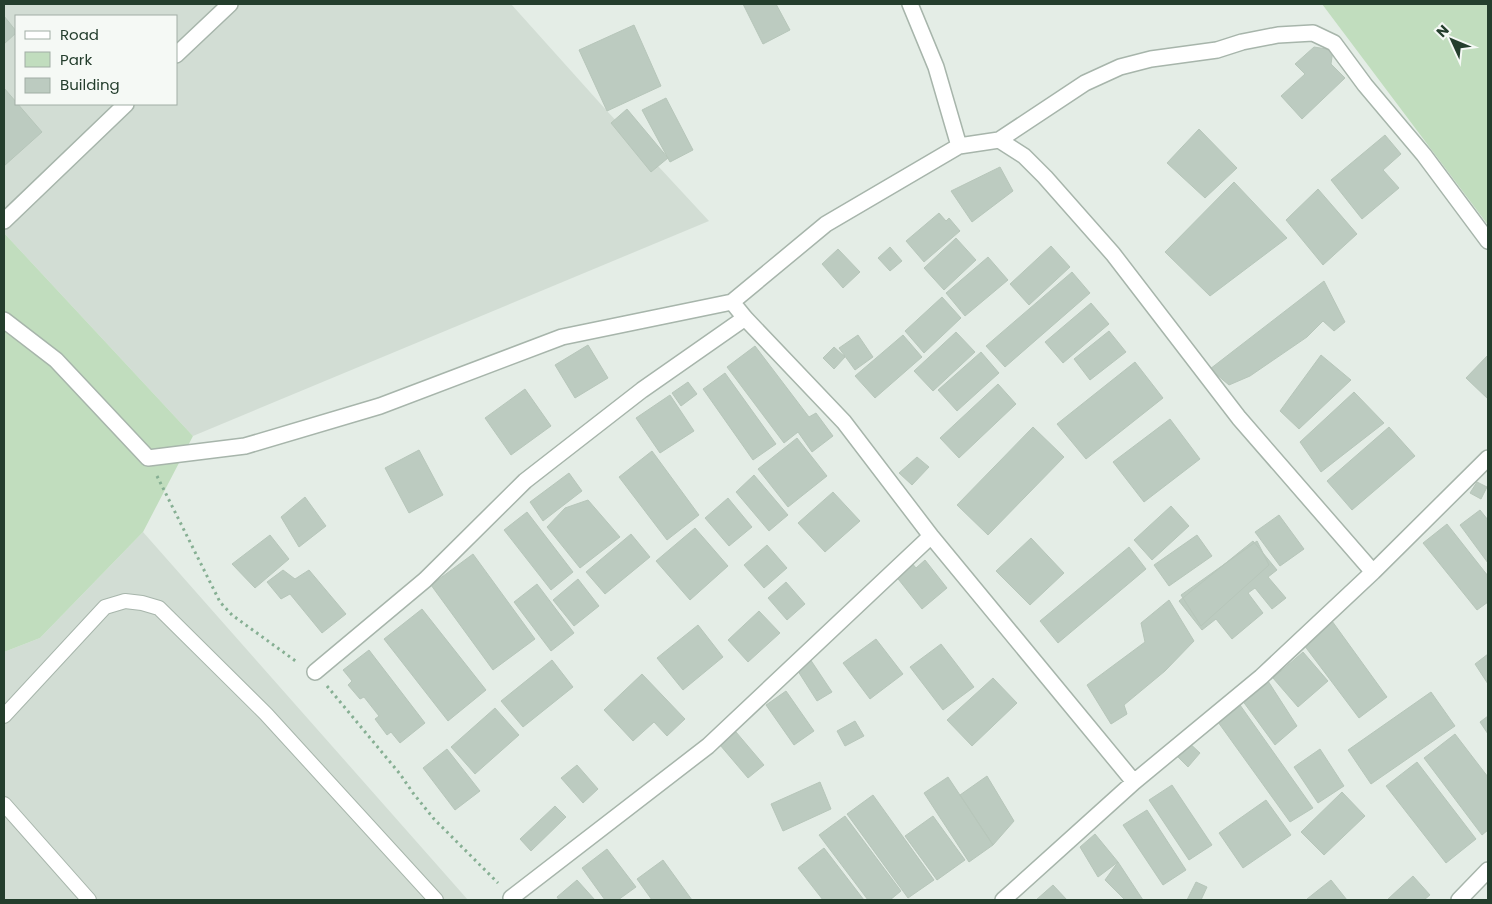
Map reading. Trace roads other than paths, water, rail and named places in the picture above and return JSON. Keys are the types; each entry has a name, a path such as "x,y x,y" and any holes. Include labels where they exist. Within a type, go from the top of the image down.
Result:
{"street":[{"path":"178,53 229,4"},
{"path":"910,4 936,67 959,146"},
{"path":"4,320 56,360 148,458 244,446 380,406 562,337 732,302 826,224 959,146 1000,140 1085,83 1120,67 1152,59 1217,50 1242,42 1278,35 1313,33 1334,43 1424,155 1488,241"},
{"path":"4,221 125,105"},
{"path":"1000,140 1024,156 1045,177 1113,254 1239,418 1372,572"},
{"path":"732,302 844,422 931,536 1134,782"},
{"path":"315,672 430,575 525,481 642,390 745,318"},
{"path":"1002,900 1134,782 1261,677 1372,572 1488,458"},
{"path":"511,898 708,746 931,536"},
{"path":"1459,900 1488,870"}],"lane":[{"path":"4,716 106,607 125,601 142,602 159,608 266,714 436,900"},
{"path":"4,804 89,900"}]}
